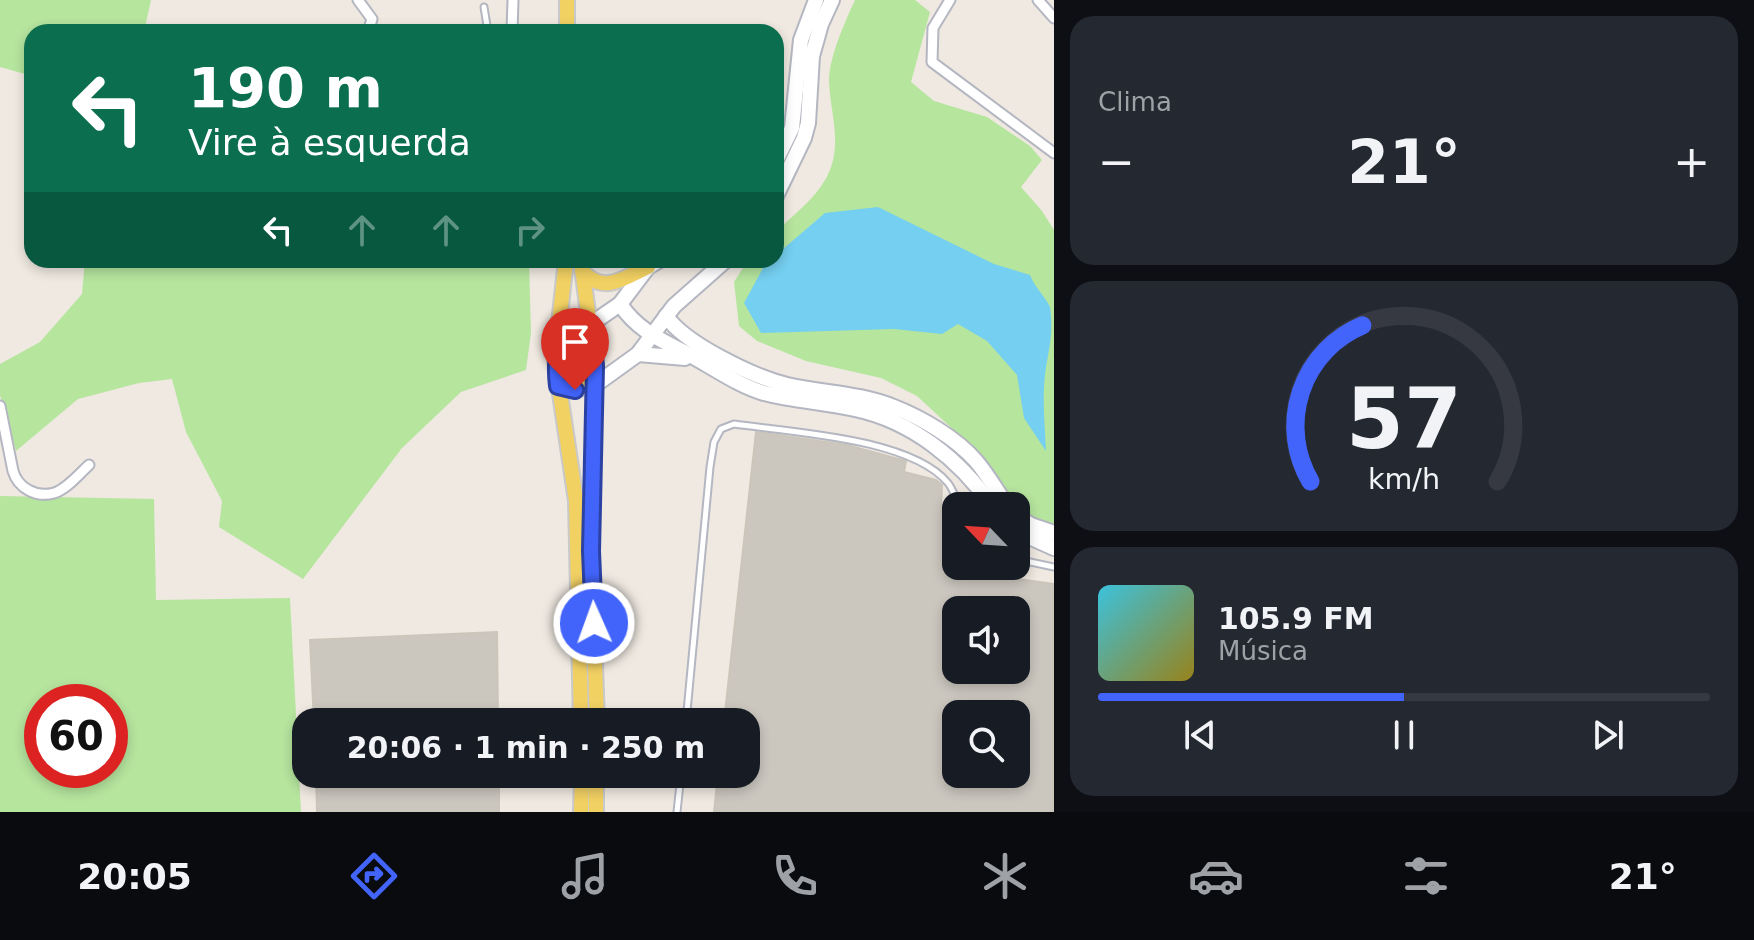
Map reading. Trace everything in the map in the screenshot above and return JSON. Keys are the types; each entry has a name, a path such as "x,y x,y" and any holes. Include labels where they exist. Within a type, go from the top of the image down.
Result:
{"main road":[{"path":"567,0 567,24"},
{"path":"565,268 555,360 576,501 581,708"},
{"path":"581,268 591,324 595,385 591,551 597,708"},
{"path":"582,268 591,280 603,284 644,268"},
{"path":"555,360 568,341 591,324"},
{"path":"558,386 575,390 595,385"},
{"path":"581,812 582,788"},
{"path":"596,788 596,812"}],"street":[{"path":"358,0 372,19 370,24"},
{"path":"512,24 513,0"},
{"path":"784,144 792,128 801,40 816,0"},
{"path":"784,179 804,138 808,123 812,56 832,0"},
{"path":"950,0 933,28 932,62 1054,153"},
{"path":"1038,0 1054,18"},
{"path":"591,324 620,304 651,268"},
{"path":"595,385 638,354 666,316 709,268"},
{"path":"620,304 633,322 652,337 761,392 857,409 898,424 944,452 981,492"},
{"path":"666,316 680,334 717,356 787,385 858,395 898,408 968,453 997,492"},
{"path":"638,354 700,361"},
{"path":"0,406 16,481 27,490 53,493 64,488 89,465"},
{"path":"1030,524 1054,533"},
{"path":"1030,537 1054,548"}],"lane":[{"path":"484,7 487,24"},
{"path":"687,708 710,467 714,442 721,429 734,424 877,445 926,466 948,484 952,492"},
{"path":"1030,562 1054,567"},
{"path":"677,812 680,788"}],"green space":[{"path":"0,0 151,0 146,24 24,24 24,74 0,67"},
{"path":"855,0 915,0 930,12 911,82 934,101 987,117 1030,146 1042,160 1021,187 1054,230 1054,527 1030,518 1030,492 1005,492 987,461 917,396 881,378 806,361 757,341 739,326 734,282 743,268 784,268 784,225 815,194 831,167 835,146 829,81 832,61"},
{"path":"84,268 529,268 531,333 526,370 461,392 402,448 303,579 219,527 222,501 186,432 172,379 139,383 78,399 16,451 0,395 0,364 40,342 82,294"},
{"path":"0,496 154,499 156,600 290,598 296,708 292,708 292,788 300,788 301,812 0,812"}],"water":[{"path":"878,207 994,264 1030,275 1050,307 1051,317 1044,394 1046,451 1024,418 1017,375 987,341 958,324 942,334 894,329 761,333 744,303 763,268 784,268 784,248 825,213"}],"building":[{"path":"756,432 847,445 906,461 904,472 936,480 942,485 942,580 1026,580 1054,584 1054,812 714,812 717,788 760,788 760,708 726,708"},
{"path":"497,632 498,708 313,708 310,640"},
{"path":"316,788 499,788 499,812 317,812"}],"route":[{"path":"575,390 558,386 555,360 575,334 591,324 595,366 591,551 594,623"}]}
